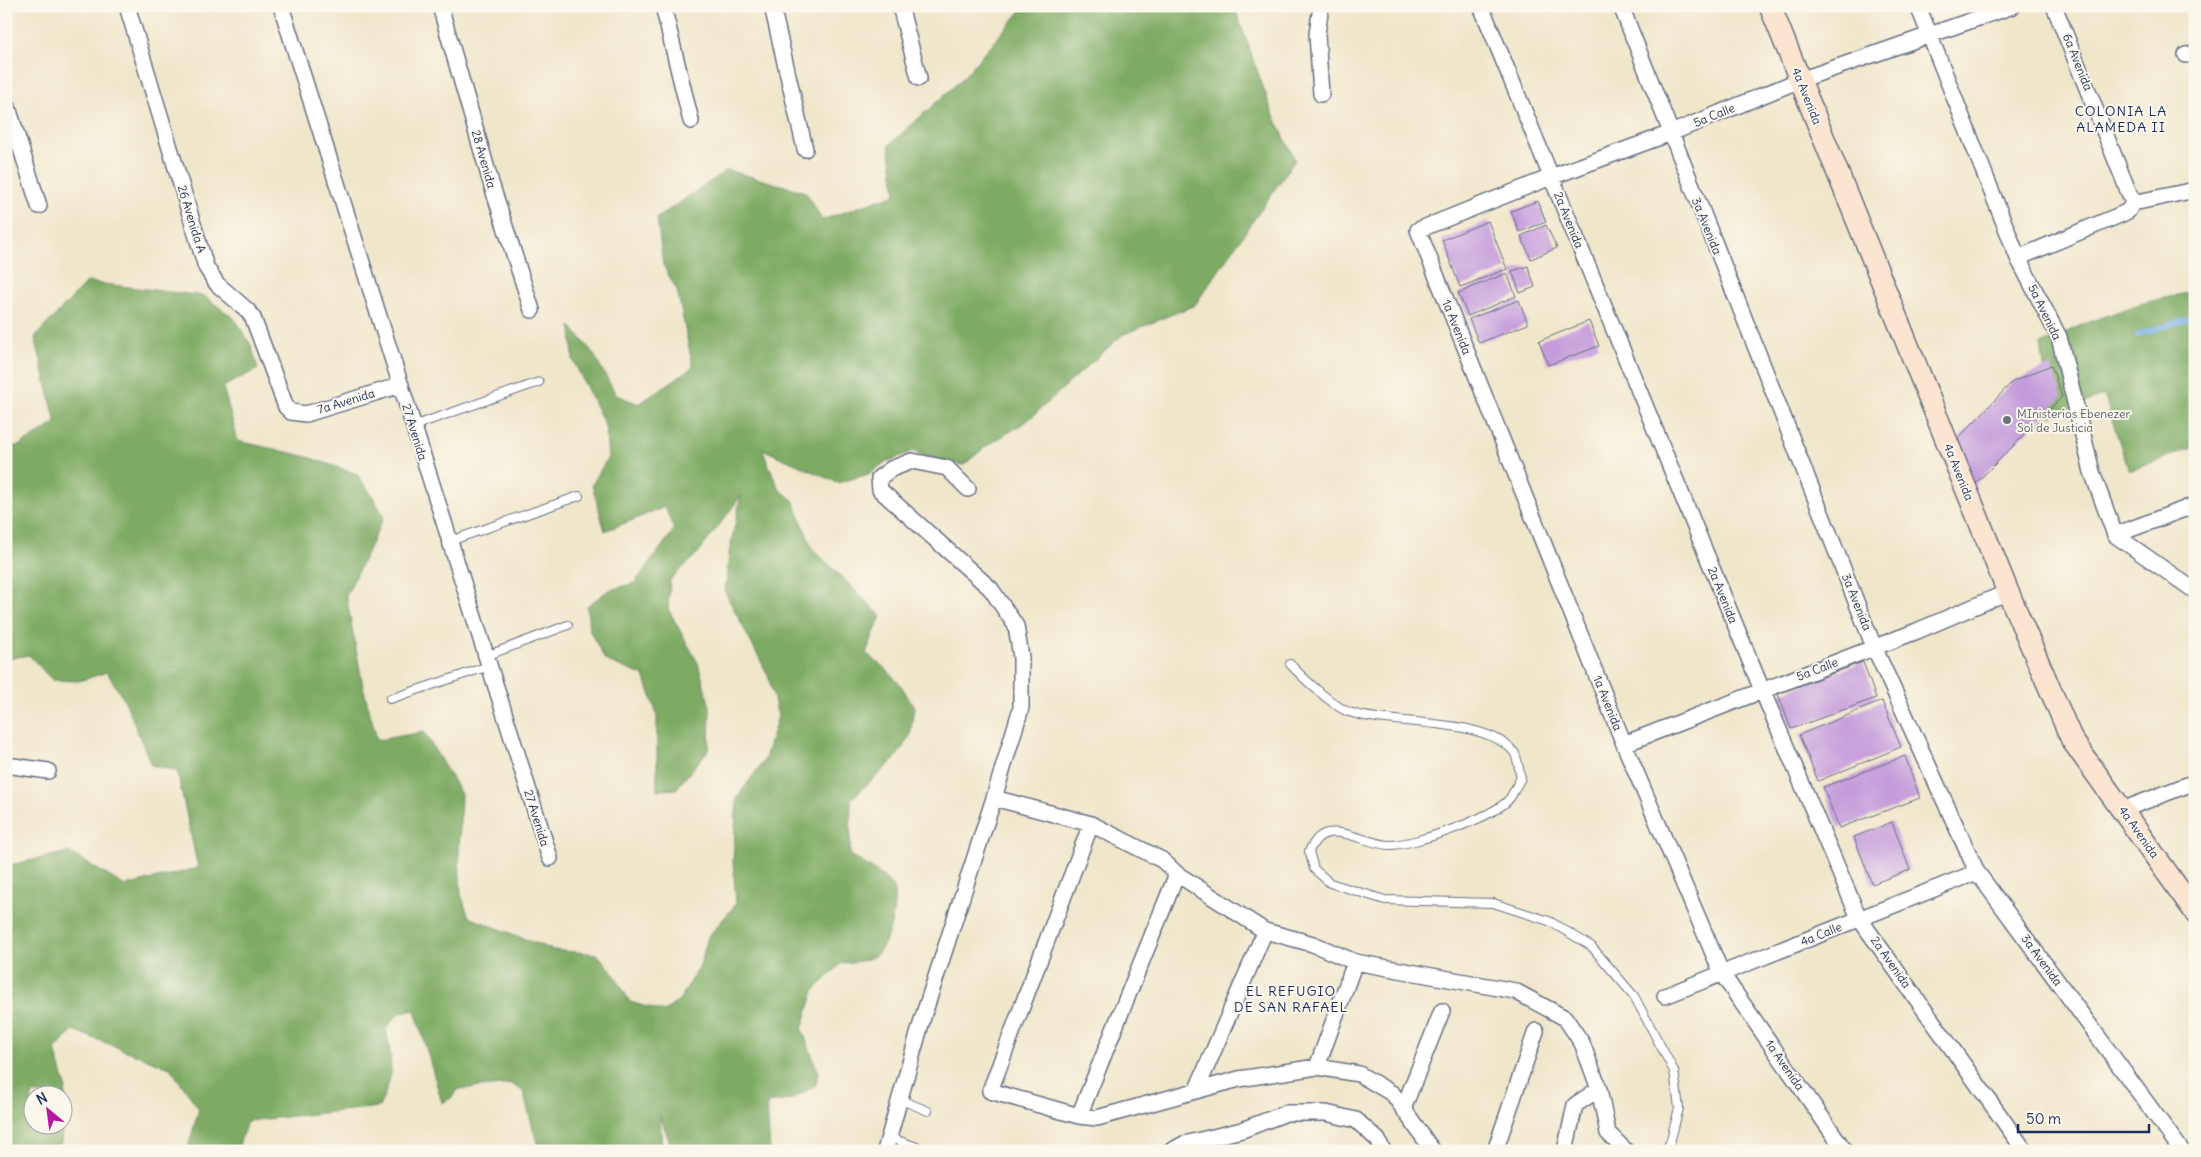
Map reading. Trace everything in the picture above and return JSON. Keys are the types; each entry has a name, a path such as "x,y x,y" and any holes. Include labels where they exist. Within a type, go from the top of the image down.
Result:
{"street":[{"name":"26 Avenida A","path":"127,6 206,267 217,284 254,318 286,407 291,412"},
{"name":"27 Avenida","path":"281,6 550,858"},
{"name":"28 Avenida","path":"440,6 491,183 532,310"},
{"path":"663,6 691,121"},
{"path":"772,6 805,149"},
{"path":"900,6 919,78"},
{"path":"1321,6 1317,34 1321,94"},
{"name":"2a Avenida","path":"1481,6 1762,690 1860,918 2024,1151"},
{"name":"3a Avenida","path":"1621,6 1874,647 1977,872 2182,1151"},
{"name":"4a Avenida","path":"1770,6 2008,592 2072,740 2195,912"},
{"name":"5a Avenida","path":"1918,6 2018,258 2059,337 2092,472 2115,535"},
{"name":"5a Calle","path":"1418,230 1551,177 1671,133 1800,80 2013,6"},
{"name":"6a Avenida","path":"2054,6 2132,203"},
{"path":"6,101 40,206"},
{"path":"2018,258 2122,214 2128,211 2132,203 2195,190"},
{"name":"1a Avenida","path":"1418,230 1624,744 1722,974 1845,1151"},
{"name":"7a Avenida","path":"291,412 306,414 400,385"},
{"path":"886,1144 1021,708 1021,657 1016,626 991,589 880,490 879,478 891,469 912,461 947,468 968,489"},
{"path":"2115,535 2195,505"},
{"path":"2115,535 2195,591"},
{"name":"5a Calle","path":"1624,744 1874,647 2008,592"},
{"path":"6,765 48,771"},
{"path":"2122,810 2195,782"},
{"path":"994,798 1091,824 1162,860 1177,874 1265,931 1313,944 1355,962 1515,991 1565,1018 1582,1043 1599,1089 1608,1133 1626,1151"},
{"path":"1091,824 990,1091 1080,1116 1097,1118 1239,1079 1317,1067 1359,1074 1393,1094 1432,1151"},
{"name":"4a Calle","path":"1665,996 1977,872"},
{"path":"1080,1116 1177,874"},
{"path":"1198,1089 1265,931"},
{"path":"1317,1067 1355,962"},
{"path":"1403,1108 1442,1011"},
{"path":"1495,1151 1536,1031"},
{"path":"1565,1151 1575,1105 1599,1089"},
{"path":"1171,1151 1184,1144 1242,1130 1286,1113 1326,1113 1356,1120 1378,1140 1383,1151"},
{"path":"1635,1151 1641,1151"}],"lane":[{"path":"413,426 539,382"},
{"path":"450,541 579,496"},
{"path":"390,699 488,661 568,625"},
{"path":"1290,664 1300,675 1348,712 1456,727 1492,736 1515,753 1521,778 1509,800 1484,816 1420,839 1390,845 1339,833 1327,833 1315,839 1310,851 1314,869 1330,883 1385,900 1493,903 1549,921 1591,946 1634,996 1674,1071 1679,1108 1666,1151"},
{"path":"899,1099 928,1111"},
{"path":"886,1144 917,1147"}],"green space":[{"path":"1025,6 1234,6 1271,109 1295,160 1195,305 1122,335 1027,421 985,447 964,465 934,460 913,451 884,463 869,474 838,483 762,449 779,489 793,500 812,548 881,616 866,653 887,670 902,687 914,707 910,736 895,759 851,799 850,855 888,880 893,891 894,909 886,940 874,956 866,960 842,963 814,991 802,1029 818,1072 816,1085 790,1100 767,1103 770,1151 673,1151 660,1116 662,1151 539,1151 523,1091 511,1084 459,1089 451,1098 442,1103 415,1010 399,1013 386,1028 391,1069 388,1086 379,1107 247,1121 237,1151 187,1151 199,1109 170,1068 73,1030 55,1050 65,1084 22,1084 22,1134 62,1134 61,1143 40,1151 6,1151 6,866 69,852 125,886 198,868 177,771 151,765 126,703 107,672 79,681 52,680 29,655 6,659 6,446 18,446 56,423 35,337 87,282 204,296 234,318 251,345 258,369 223,387 238,441 308,457 357,474 384,517 346,596 363,686 377,740 424,732 461,794 459,855 461,895 469,917 553,950 597,954 612,971 630,1002 664,1012 680,999 700,966 708,937 736,904 733,861 737,798 765,759 778,716 768,675 725,592 729,553 741,496 699,552 670,580 668,609 698,663 710,707 709,749 676,789 657,790 657,714 644,676 605,660 589,629 587,606 609,590 635,583 674,530 665,507 605,531 592,485 608,457 605,425 573,360 571,326 593,353 616,395 639,404 693,367 677,290 663,265 657,218 727,170 806,192 822,220 896,194 889,145 959,82"},
{"path":"2195,291 2195,447 2129,471 2104,395 2051,416 2041,344 2084,324 2139,304"}],"building":[{"path":"1538,201 1546,222 1519,232 1511,211"},
{"path":"1488,221 1507,269 1460,287 1442,240"},
{"path":"1546,225 1557,248 1531,259 1521,236"},
{"path":"1528,266 1535,287 1520,293 1512,271"},
{"path":"1507,273 1516,296 1468,316 1458,293"},
{"path":"1519,300 1528,324 1479,343 1469,319"},
{"path":"1589,321 1599,346 1548,365 1539,341"},
{"name":"MInisterios Ebenezer Sol de Justicia","path":"2051,365 2062,397 1974,485 1953,444 2012,382"},
{"path":"1863,662 1876,698 1791,729 1778,694"},
{"path":"1882,701 1901,747 1818,781 1799,735"},
{"path":"1905,756 1920,798 1839,828 1823,787"},
{"path":"1892,822 1910,870 1872,884 1854,837"}],"waterway":[{"path":"2136,335 2195,317"}],"place":[{"name":"MInisterios Ebenezer Sol de Justicia","path":"2007,420"}],"district":[{"name":"COLONIA LA ALAMEDA II","path":"2121,120"},
{"name":"EL REFUGIO DE SAN RAFAEL","path":"1291,1000"}]}
